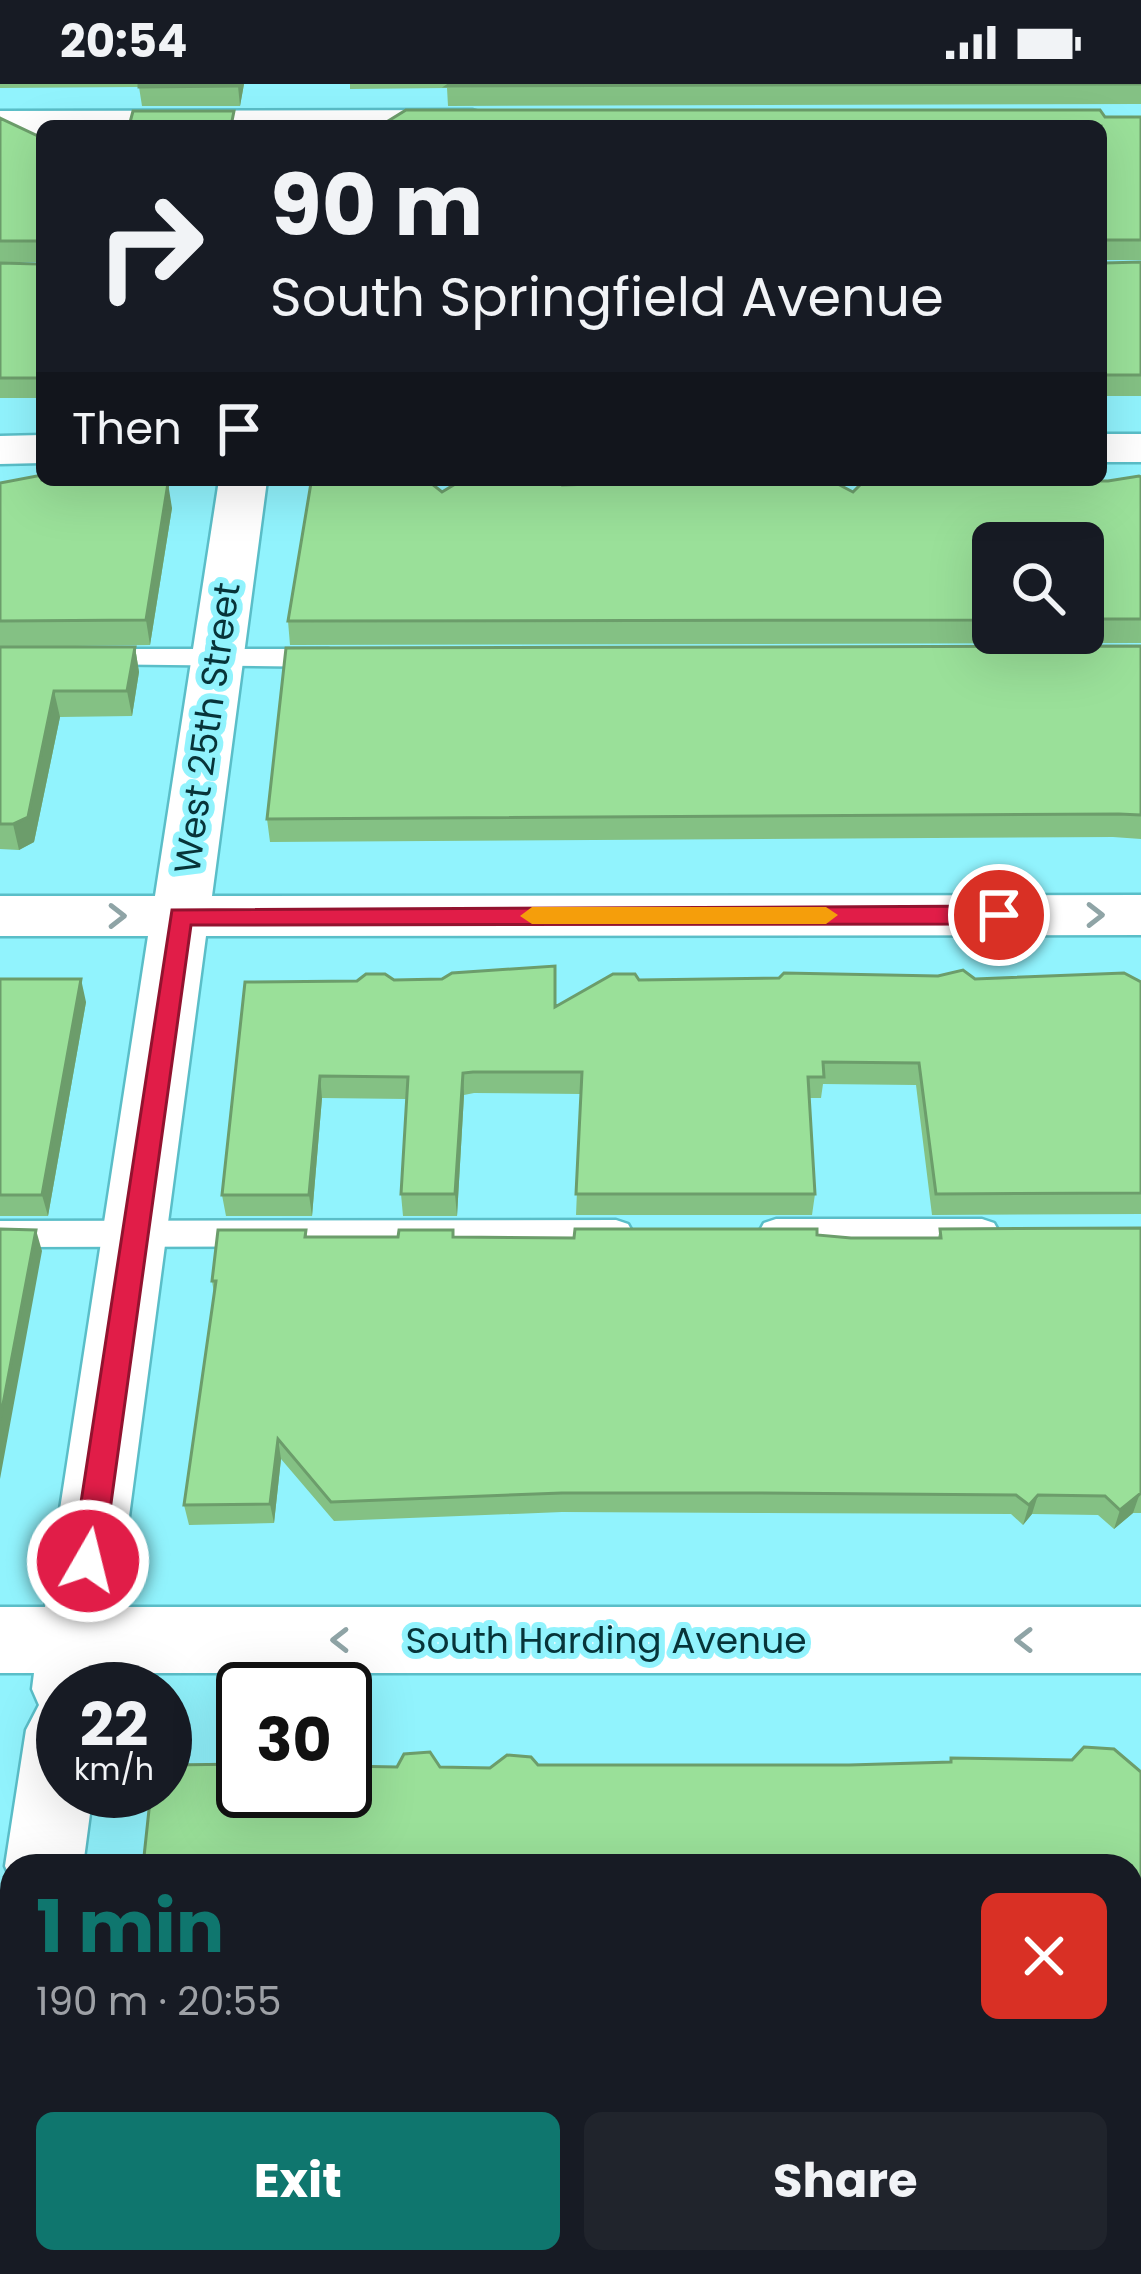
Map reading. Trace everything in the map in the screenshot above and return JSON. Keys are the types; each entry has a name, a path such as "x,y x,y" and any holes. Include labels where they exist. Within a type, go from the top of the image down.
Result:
{"street":[{"path":"74,120 296,111 469,120"},
{"path":"0,123 36,122"},
{"path":"1107,448 1141,448"},
{"path":"0,450 36,449"},
{"name":"West 25th Street","path":"73,1662 242,486"},
{"path":"0,916 1141,915"},
{"name":"South Harding Avenue","path":"0,1640 64,1662"},
{"name":"South Harding Avenue","path":"192,1662 1141,1640"},
{"path":"46,1854 51,1818"}],"lane":[{"path":"63,658 346,658"},
{"path":"734,1232 1021,1232"},
{"path":"0,1234 638,1233"}],"building":[{"path":"238,84 238,86 139,87"},
{"path":"450,84 1141,84 447,86"},
{"path":"406,110 1100,110 1105,117 1141,117 1141,240 1107,240 1107,120 390,120"},
{"path":"133,111 234,111 232,120 131,120"},
{"path":"0,118 36,135 36,241 0,241"},
{"path":"1141,262 1141,375 1107,375 1107,263"},
{"path":"0,263 36,264 36,378 0,378"},
{"path":"36,476 36,486 168,486 146,620 0,621 0,483"},
{"path":"1141,477 1141,619 1104,619 1104,522 972,522 972,620 288,621 310,486 434,486 442,492 452,486 842,486 853,492 859,486 1107,486 1107,481"},
{"path":"972,646 972,654 1104,654 1104,646 1141,646 1141,815 267,819 286,648"},
{"path":"0,647 135,647 127,691 54,691 28,817 13,824 0,824"},
{"path":"555,966 555,1007 613,974 635,974 639,980 779,978 784,973 938,976 963,970 975,979 1124,973 1141,982 1141,1193 936,1194 919,1063 823,1062 824,1077 808,1077 815,1194 576,1194 582,1072 473,1072 463,1073 455,1194 401,1194 408,1077 320,1076 309,1195 222,1195 245,982 357,981 366,974 385,974 394,980 442,979 452,973"},
{"path":"0,979 81,979 42,1195 0,1195"},
{"path":"1141,1228 1141,1493 1120,1510 1105,1496 1038,1495 1029,1505 1016,1495 759,1493 562,1493 331,1502 278,1439 270,1504 184,1505 216,1281 212,1281 218,1230 306,1230 305,1237 398,1237 399,1230 453,1230 453,1237 574,1238 575,1229 817,1229 817,1235 851,1238 941,1238 940,1229"},
{"path":"0,1229 36,1230 0,1420"},
{"path":"1084,1747 1114,1749 1141,1772 1141,1854 144,1854 148,1818 192,1818 192,1765 216,1764 216,1818 372,1818 372,1767 397,1767 404,1754 430,1752 440,1767 490,1768 507,1755 531,1757 538,1765 849,1765 951,1762 951,1758 1072,1760"}],"slow traffic":[{"path":"532,916 826,915"}],"route":[{"path":"88,1561 180,916 999,915"}]}
